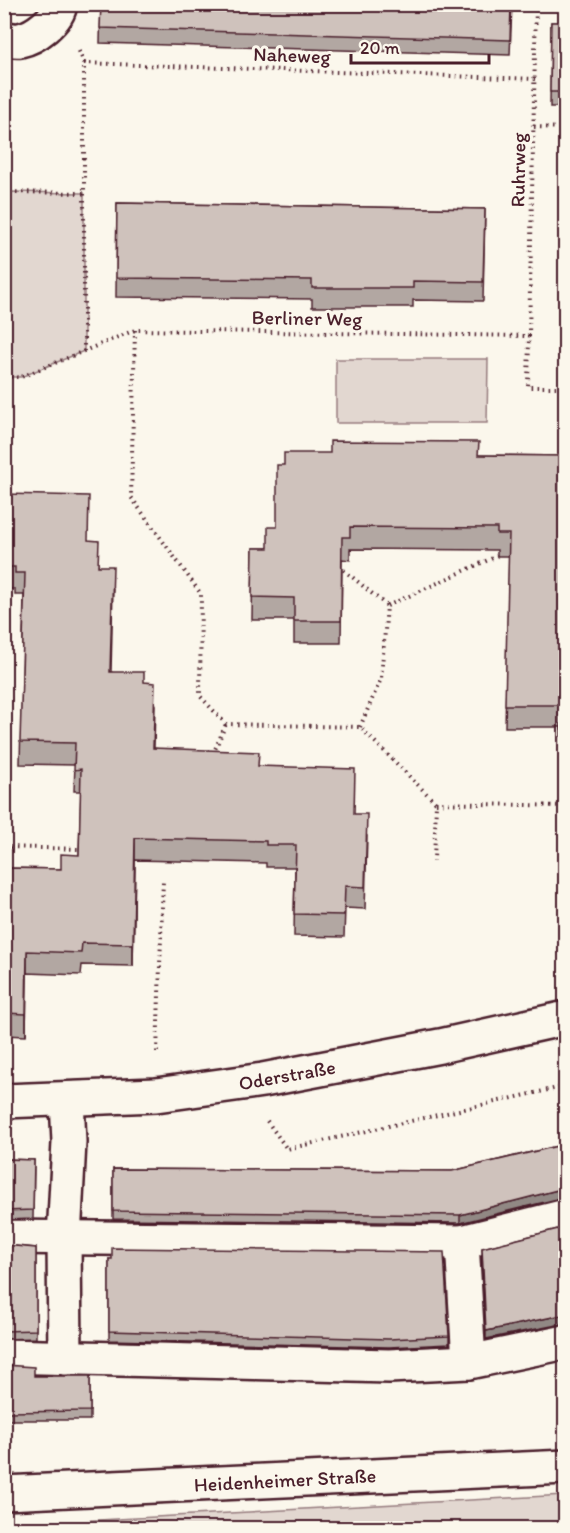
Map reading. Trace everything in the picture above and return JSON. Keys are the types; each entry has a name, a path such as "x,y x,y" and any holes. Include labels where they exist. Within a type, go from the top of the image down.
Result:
{"street":[{"path":"4,39 20,40 44,28 60,9 60,4"},
{"name":"Oderstraße","path":"4,1101 156,1095 263,1080 440,1046 566,1018"},
{"path":"65,1358 64,1238 69,1142 67,1100"},
{"path":"4,1237 462,1242 566,1216"},
{"path":"462,1242 469,1362"},
{"path":"4,1356 389,1366 469,1362 566,1342"},
{"name":"Heidenheimer Straße","path":"4,1493 566,1467"}],"path":[{"name":"Ruhrweg","path":"529,336 536,4"},
{"name":"Naheweg","path":"84,193 84,63 535,79"},
{"path":"534,127 566,128"},
{"path":"4,192 84,193 84,351"},
{"path":"135,330 131,496 201,594 200,696 226,724 360,727 436,802 566,806"},
{"name":"Berliner Weg","path":"4,377 21,377 135,330 529,336"},
{"path":"529,336 528,387 566,387"},
{"path":"387,606 497,556"},
{"path":"330,559 387,606"},
{"path":"4,600 15,595"},
{"path":"360,727 381,679 387,606"},
{"path":"211,756 226,724"},
{"path":"434,861 436,802"},
{"path":"4,847 80,849"},
{"path":"156,1095 163,880"},
{"path":"261,1114 287,1149 566,1086"}],"shaded area":[{"path":"5,192 84,193 84,351 21,377 5,377"},
{"path":"336,359 488,359 487,423 336,423"},
{"path":"565,1495 565,1528 5,1528 5,1525"}],"building":[{"path":"101,4 511,4 510,40 100,28"},
{"path":"551,22 566,22 566,92 550,92"},
{"path":"117,203 485,209 483,282 413,281 413,288 312,288 312,280 116,278"},
{"path":"565,246 566,329 564,329"},
{"path":"330,441 479,442 478,455 566,456 566,729 561,729 561,705 505,705 509,534 497,534 497,528 350,527 350,537 342,537 341,621 294,621 294,598 252,597 253,548 268,548 268,527 277,527 277,465 284,465 284,453 330,453"},
{"path":"4,494 89,496 88,540 99,541 98,566 113,566 110,672 144,672 144,682 155,683 153,748 259,752 258,766 355,769 354,814 367,814 365,887 345,886 344,915 294,914 296,845 266,845 266,841 135,838 133,944 82,943 81,953 27,951 26,1014 4,1013 4,868 61,869 61,854 79,855 81,769 74,770 75,743 20,742 25,573 15,573 15,567 4,567"},
{"path":"566,1144 566,1189 460,1215 113,1211 113,1169 452,1171"},
{"path":"4,1159 34,1160 33,1210 4,1211"},
{"path":"566,1227 566,1316 486,1331 482,1248"},
{"path":"4,1245 36,1248 36,1330 4,1331"},
{"path":"112,1248 444,1252 449,1336 389,1339 109,1331 109,1259 112,1259"},
{"path":"4,1365 34,1367 34,1376 90,1376 90,1411 4,1412"}]}
